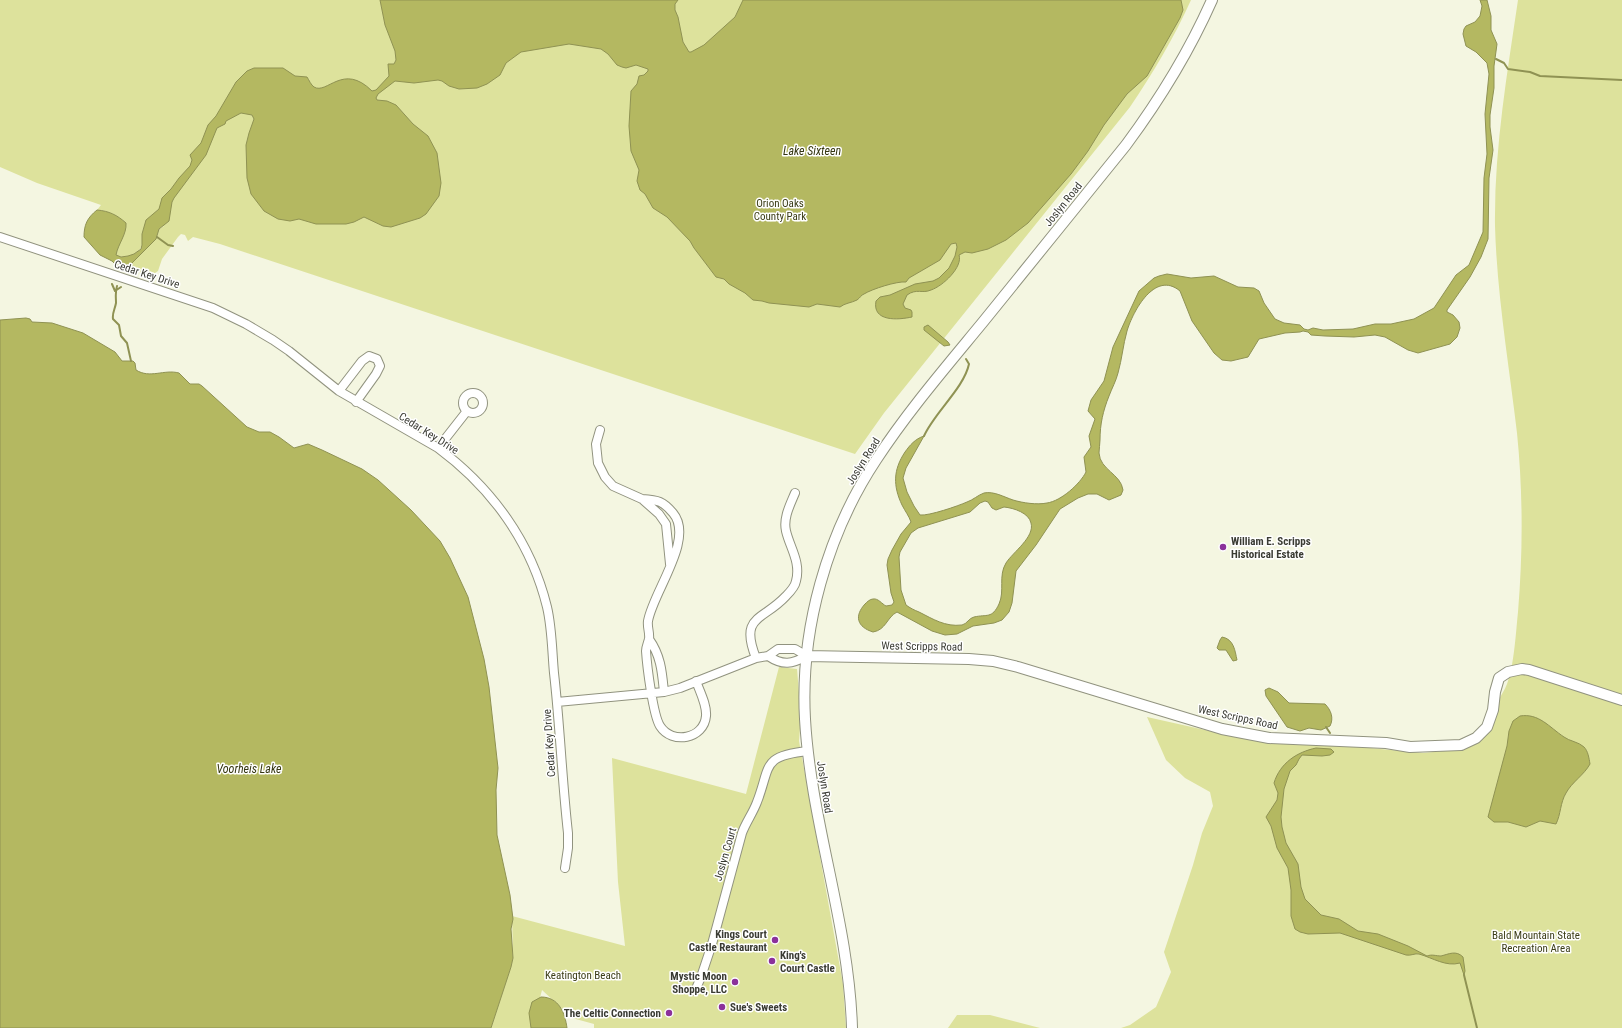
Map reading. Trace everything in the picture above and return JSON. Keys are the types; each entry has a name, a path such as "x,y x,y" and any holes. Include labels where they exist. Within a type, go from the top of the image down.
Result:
{"street":[{"name":"Joslyn Road","path":"852,1028 851,1001 841,929 813,795 804,706 807,656 813,615 828,561 850,506 876,459 917,405 1126,145 1151,111 1189,50 1212,0"},
{"name":"Cedar Key Drive","path":"0,237 214,308 246,324 289,351 339,391 356,402 438,448 474,478 494,500 510,521 522,542 535,572 547,608 557,702 568,833 568,848 565,868"},
{"path":"339,391 362,361 369,356 376,359 380,366 356,402"},
{"path":"438,448 467,411"},
{"path":"600,430 596,444 598,462 605,477 614,486 642,499 659,514 666,524 670,566"},
{"path":"756,658 751,644 750,631 754,621 782,600 792,590 796,581 796,556 786,530 786,522 790,505 795,493"},
{"path":"642,499 655,500 666,504 679,520 681,531 679,542 648,622 649,639 646,649 652,695 660,726 667,733 686,738 696,734 701,729 706,716 705,707 696,681"},
{"path":"649,639 656,649 662,670 664,692"},
{"name":"West Scripps Road","path":"557,702 652,695 696,681 756,658 768,656 778,649 795,649 807,656"},
{"name":"West Scripps Road","path":"768,656 778,662 794,663 807,656 961,658 993,661 1018,667 1222,729 1269,738 1386,743 1410,747 1461,745 1476,738 1487,727 1499,678 1508,672 1529,670 1622,700"},
{"name":"Joslyn Court","path":"695,991 712,944 742,833 746,822 757,803 766,772 769,766 777,758 794,753 808,752"}],"green space":[{"name":"Orion Oaks County Park","path":"0,0 1191,0 1163,55 1130,107 884,413 855,454 220,244 193,237 188,241 185,235 181,234 162,259 158,271 155,273 145,275 137,270 129,269 136,257 155,239 159,229 164,226 144,228 142,245 133,255 122,257 115,255 117,246 125,232 105,211 97,210 101,205 37,183 0,167"},
{"name":"Bald Mountain State Recreation Area","path":"1518,0 1622,0 1622,1028 1121,1028 1130,1025 1156,1007 1171,972 1164,952 1202,833 1213,806 1210,792 1185,778 1166,760 1147,717 1223,734 1423,753 1462,748 1476,743 1489,732 1495,717 1498,702 1506,686 1511,668 1518,612 1521,567 1522,522 1519,455 1498,278 1495,226 1495,198 1499,141"},
{"name":"Keatington Beach","path":"779,667 797,669 801,716 799,741 843,984 846,1028 594,1028 594,1024 572,1018 542,990 532,1028 491,1028 513,958 512,916 625,946 618,882 612,758 746,794"},
{"path":"957,1015 990,1015 1040,1028 948,1028"}],"water":[{"name":"Lake Sixteen","path":"380,0 678,0 675,4 675,10 678,17 683,42 689,52 704,45 735,17 743,0 1181,0 1183,10 1147,76 1127,94 1071,174 1028,223 1006,240 988,249 972,253 965,252 959,255 958,265 951,276 936,288 928,291 914,292 907,295 903,304 905,308 911,310 912,317 893,319 882,316 878,313 876,308 876,301 880,297 890,295 915,284 933,281 939,278 949,268 955,256 957,247 956,243 951,244 940,260 909,278 906,282 891,284 873,290 863,294 857,300 840,307 817,304 809,307 753,300 724,279 716,277 690,241 667,217 653,208 645,194 640,190 637,181 639,170 631,151 629,126 631,91 637,84 639,76 644,75 648,69 636,65 626,68 622,67 617,65 608,54 601,49 569,44 521,52 506,63 500,75 487,84 477,88 459,89 438,80 414,83 395,81 378,94 376,98 377,100 387,101 396,105 413,124 428,136 437,153 441,183 439,196 426,214 420,218 391,227 383,226 364,217 346,224 316,224 299,219 290,221 278,219 264,211 251,194 247,178 246,145 254,119 252,115 241,113 217,128 206,155 174,198 169,221 159,229 156,239 132,263 129,269 116,265 112,261 100,255 84,237 85,225 88,219 97,210 105,211 126,223 125,231 116,255 121,257 128,256 141,249 142,234 146,220 159,209 162,198 190,166 192,160 190,155 201,143 208,125 216,116 236,82 247,71 254,68 283,68 295,76 307,77 314,87 324,87 344,79 353,79 362,83 372,91 376,90 389,76 388,64 394,64 396,60 395,51 385,25"},
{"path":"1480,0 1487,0 1491,16 1491,30 1497,44 1494,66 1494,88 1490,115 1493,150 1489,178 1488,239 1481,257 1470,277 1447,310 1447,312 1453,315 1459,322 1460,328 1457,337 1450,344 1418,353 1408,350 1385,337 1375,335 1354,337 1325,336 1311,335 1308,332 1303,331 1285,333 1259,339 1248,357 1231,361 1222,360 1214,353 1192,321 1180,291 1171,286 1162,286 1154,289 1140,304 1130,323 1117,376 1101,423 1099,451 1100,459 1119,480 1123,490 1121,495 1109,500 1097,494 1088,494 1060,509 1036,545 1016,571 1012,603 1009,612 1002,620 994,623 973,626 957,634 945,635 932,631 897,612 881,629 877,631 873,632 863,627 858,617 865,604 875,599 886,606 892,605 894,602 891,593 887,565 888,559 901,534 911,522 899,498 896,485 896,472 901,459 909,447 915,441 924,436 906,468 903,478 907,492 920,515 930,514 951,508 984,493 995,494 1026,503 1043,504 1052,502 1070,491 1075,487 1086,472 1084,457 1091,447 1089,436 1095,419 1088,411 1091,400 1104,381 1113,347 1139,291 1154,278 1167,274 1191,278 1214,276 1238,287 1254,288 1259,291 1264,303 1275,319 1284,323 1300,325 1304,329 1308,330 1313,328 1323,330 1353,329 1375,324 1391,324 1414,319 1434,308 1456,275 1469,265 1483,232 1484,178 1487,154 1485,114 1489,74 1487,63 1476,52 1466,46 1463,34 1466,26 1475,22 1480,16 1482,6","holes":["985,501 988,502 992,508 996,510 1004,507 1016,510 1027,516 1031,523 1030,534 1027,539 1006,563 1002,573 1001,599 994,612 989,615 972,618 962,625 950,625 939,622 906,605 901,590 899,557 900,552 911,533 918,528 970,512 980,503"]},
{"name":"Voorheis Lake","path":"30,319 32,322 52,323 83,333 115,352 122,361 133,361 135,363 136,370 141,373 179,373 190,384 199,384 202,386 247,427 259,432 270,432 294,448 308,444 362,469 378,480 411,510 440,541 450,558 468,597 484,659 489,687 498,768 496,790 497,835 510,895 513,919 511,929 513,958 491,1028 0,1028 0,320"},
{"path":"928,325 950,345 944,346 924,330 924,327"},
{"path":"1222,637 1229,640 1235,649 1237,660 1233,661 1226,650 1219,650 1217,648"},
{"path":"1269,688 1278,692 1289,703 1325,704 1331,714 1332,720 1330,726 1321,730 1309,728 1300,731 1287,727 1266,696 1265,690"},
{"path":"1520,716 1533,717 1544,722 1566,738 1582,745 1588,755 1590,764 1585,772 1571,785 1566,793 1556,824 1540,821 1526,827 1508,822 1494,822 1488,817 1507,746 1509,731 1513,721"},
{"path":"1316,748 1331,749 1334,752 1330,755 1322,756 1302,755 1290,771 1284,789 1281,817 1286,843 1298,864 1301,887 1305,899 1321,915 1339,919 1358,931 1378,934 1408,946 1427,956 1441,956 1452,953 1458,954 1463,957 1465,971 1464,975 1460,963 1445,963 1419,954 1406,955 1340,933 1308,934 1295,929 1291,916 1291,890 1288,868 1277,848 1271,826 1266,817 1277,800 1278,793 1274,783 1280,770 1285,764 1302,752"},
{"path":"541,997 557,1003 565,1017 567,1028 531,1028 529,1013 532,1002"}],"waterway":[{"path":"1496,59 1504,63 1508,69 1530,72 1540,76 1622,80"},
{"path":"157,237 168,245 173,246"},
{"path":"112,284 115,291 121,287"},
{"path":"117,286 113,319 119,325 121,336 127,343 131,361"},
{"path":"924,436 966,373 969,364 966,359"},
{"path":"1326,727 1330,733"},
{"path":"1464,975 1477,1028"}],"place":[{"name":"William E. Scripps Historical Estate","path":"1223,547"},
{"name":"Kings Court Castle Restaurant","path":"775,940"},
{"name":"King's Court Castle","path":"772,961"},
{"name":"Mystic Moon Shoppe, LLC","path":"735,982"},
{"name":"Sue's Sweets","path":"722,1007"},
{"name":"The Celtic Connection","path":"669,1013"}]}
